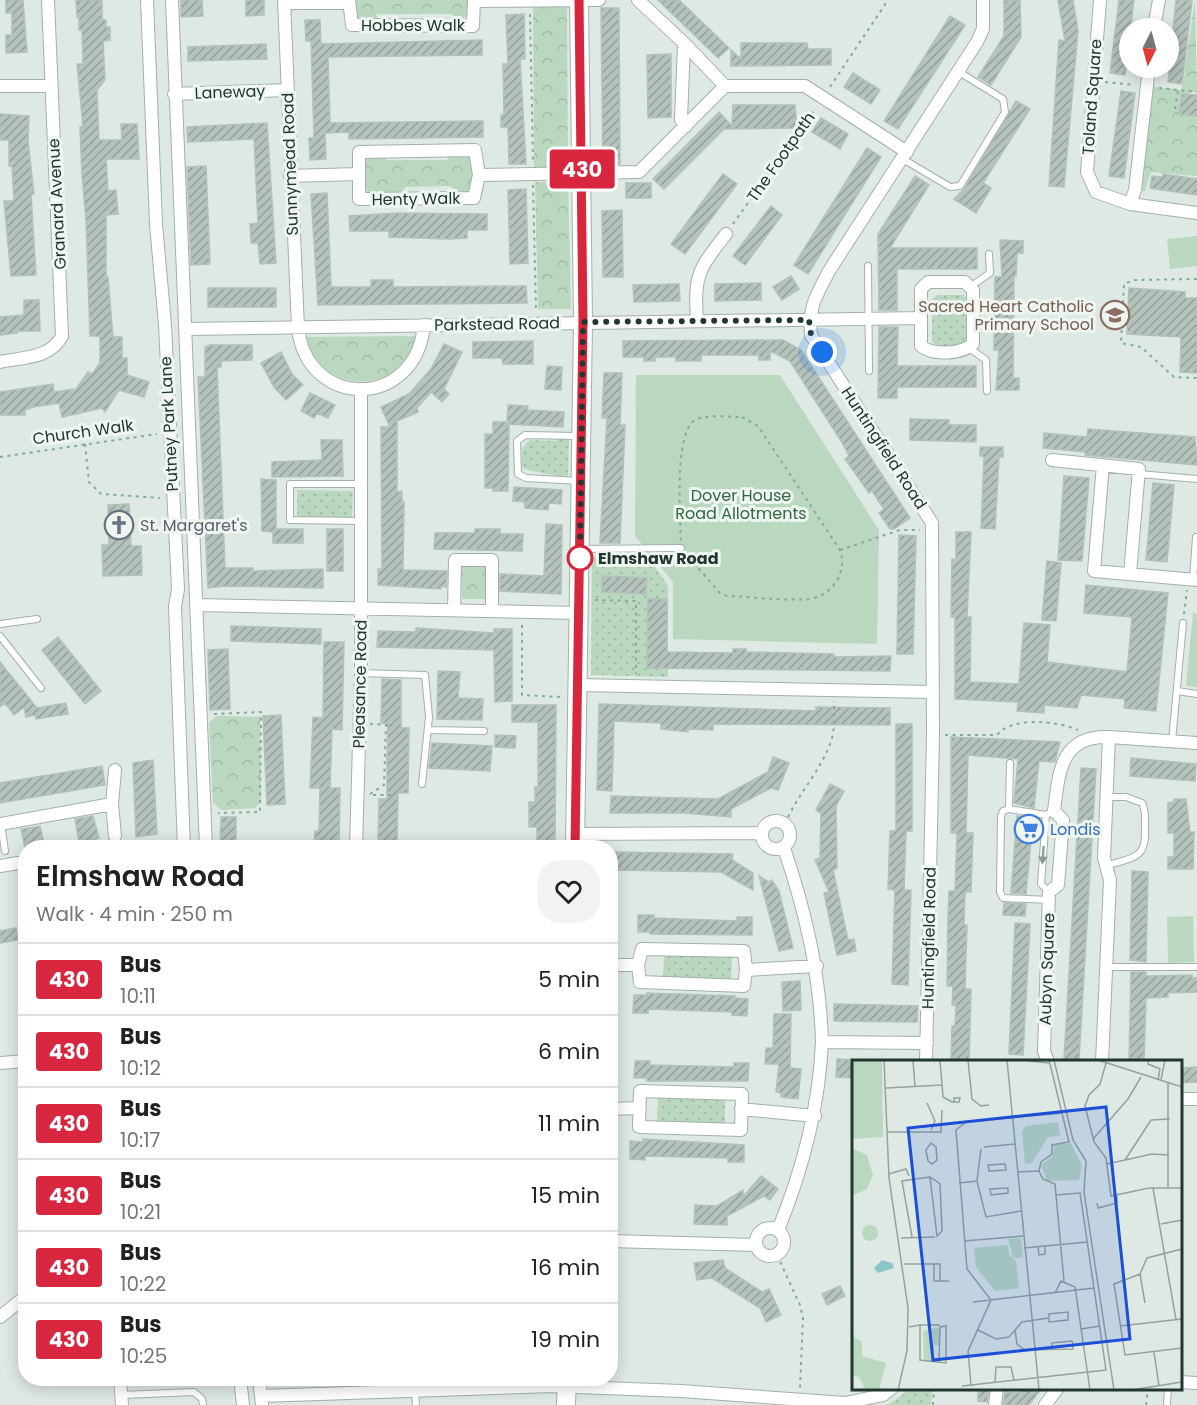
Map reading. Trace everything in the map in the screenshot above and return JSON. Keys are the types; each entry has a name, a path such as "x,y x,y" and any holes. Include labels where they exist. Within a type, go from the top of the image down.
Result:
{"street":[{"name":"Granard Avenue","path":"0,362 48,354 57,346 62,336 48,0"},
{"name":"Putney Park Lane","path":"147,0 156,224 165,325 178,589 176,607 184,840"},
{"name":"Putney Park Lane","path":"172,0 206,840"},
{"name":"Hobbes Walk","path":"284,2 349,1 352,25 473,26 474,1 599,0"},
{"path":"638,0 684,43 724,86 805,86 905,155"},
{"path":"809,320 811,305 829,271 959,72 983,29 983,0"},
{"name":"Toland Square","path":"1100,0 1087,172 1096,192 1130,204 1197,213"},
{"path":"1156,18 1159,0"},
{"path":"575,840 583,322 579,1"},
{"name":"Sunnymead Road","path":"284,2 298,328"},
{"path":"684,43 681,120 686,126"},
{"path":"1130,204 1135,190 1148,78"},
{"path":"0,86 51,86"},
{"name":"Henty Walk","path":"479,175 639,172 724,86"},
{"name":"Laneway","path":"174,94 287,90"},
{"name":"Henty Walk","path":"475,150 479,175 474,198 358,199 358,174 359,152 475,150"},
{"name":"Henty Walk","path":"290,176 358,174"},
{"path":"698,321 695,284 701,269 726,234"},
{"path":"928,282 965,282 970,287 973,290 973,344 965,351 929,351 921,346 921,289 928,282"},
{"name":"Parkstead Road","path":"185,329 921,318"},
{"name":"Huntingfield Road","path":"809,320 811,335 932,523 933,735 926,1060"},
{"path":"298,328 300,344 313,367 333,382 361,389 377,387 390,382 410,367 422,340 424,325"},
{"name":"Pleasance Road","path":"356,840 361,673 361,389"},
{"path":"1052,460 1140,469 1130,574"},
{"path":"1103,465 1094,571 1193,579"},
{"path":"454,610 455,560 492,560 492,610"},
{"path":"196,605 454,610 522,610 579,606"},
{"path":"578,691 636,686 933,692"},
{"path":"1092,736 1197,743"},
{"name":"Aubyn Square","path":"1047,1060 1044,1051 1049,896 1058,885 1064,820 1050,813 1060,765 1075,747 1092,736"},
{"path":"1102,1060 1110,880 1104,858 1109,736"},
{"path":"115,771 112,804 115,836"},
{"path":"0,824 112,804"},
{"path":"756,1245 763,1255 777,1255 784,1242 778,1230 803,1160 820,1082 822,1042 817,966 801,899 784,848 791,836 785,824 771,822 762,833 763,842 770,848 784,848"},
{"path":"598,840 762,833"},
{"path":"0,866 18,863"},
{"path":"642,949 744,951 746,969 744,986 640,982 639,965 642,949"},
{"path":"618,965 639,965"},
{"path":"746,969 817,966"},
{"path":"822,1042 927,1043"},
{"path":"0,1063 18,1062"},
{"path":"640,1091 742,1094 741,1109 741,1130 639,1127 640,1091"},
{"path":"618,1108 639,1108"},
{"path":"741,1109 814,1116"},
{"path":"756,1245 760,1231 769,1228 778,1230"},
{"path":"618,1241 756,1245"},
{"path":"0,1317 18,1302"},
{"path":"1182,1382 1197,1383"},
{"path":"241,1386 243,1405"},
{"path":"260,1386 262,1401 491,1386"},
{"path":"566,1405 567,1386"},
{"path":"616,1386 800,1401 860,1402 883,1395 890,1390"},
{"path":"995,1405 997,1390"},
{"path":"1045,1405 1057,1390"}],"lane":[{"path":"905,155 950,187 960,186 1005,112 1003,99 959,72"},
{"path":"970,287 990,273 989,254"},
{"path":"868,266 869,371"},
{"path":"969,348 986,360 987,391"},
{"path":"581,481 526,478 518,474 517,441 525,435 582,436"},
{"path":"1139,474 1197,478"},
{"path":"360,521 290,520 290,484 361,484"},
{"path":"1193,579 1196,537"},
{"path":"580,549 681,549"},
{"path":"0,624 37,619"},
{"path":"1172,741 1183,623"},
{"path":"0,636 41,688"},
{"path":"361,673 425,675 428,730 424,742 422,784"},
{"path":"1177,691 1197,694"},
{"path":"428,730 484,731"},
{"path":"1009,810 1010,763"},
{"path":"1106,797 1126,797 1142,803 1146,843 1144,851 1136,856 1106,866"},
{"path":"1003,811 1050,813 1041,884 1049,896 1003,898 1000,892 1001,816 1003,811"},
{"path":"0,824 5,851"},
{"path":"1106,967 1197,967"},
{"path":"415,1390 416,1405"},
{"path":"122,1400 194,1392 202,1399 203,1405"}],"path":[{"name":"The Footpath","path":"726,234 823,98 888,0"},
{"path":"530,1 533,173"},
{"path":"1175,109 1178,90"},
{"path":"533,186 537,323"},
{"path":"1197,279 1182,282 1134,280 1124,284 1121,344 1141,347 1174,376 1197,378"},
{"path":"742,417 758,426 840,550 843,559 841,574 828,591 810,598 727,596 720,593 681,549 681,452 687,427 699,418 742,417"},
{"name":"Church Walk","path":"0,457 169,432"},
{"path":"85,443 89,482 101,494 163,498"},
{"path":"840,550 900,531 933,530"},
{"path":"1183,623 1193,579"},
{"path":"579,606 636,601 636,686"},
{"path":"522,610 522,695 578,691"},
{"path":"785,824 825,757 832,740 834,690"},
{"path":"201,720 214,714 261,712 260,812 204,811"},
{"path":"360,723 392,725"},
{"path":"933,735 997,735 1003,727 1019,723 1068,726 1092,736"},
{"path":"373,795 384,785 386,724"},
{"path":"358,794 391,795"},
{"path":"777,1255 800,1305 803,1318 800,1401"},
{"path":"1146,1405 1148,1390"}],"green space":[{"path":"353,0 471,0 468,15 458,22 452,14 376,14 379,23 365,23 356,17"},
{"path":"1195,0 1197,92 1189,92 1188,103 1181,102 1179,113 1197,116 1197,176 1151,172 1145,191 1135,190 1147,86 1182,90"},
{"path":"567,6 568,168 534,168 533,7"},
{"path":"453,153 465,153 470,157 474,176 472,188 462,196 450,186 405,187 400,196 371,194 364,185 365,156 381,154 387,160 447,160"},
{"path":"535,182 568,182 571,309 538,309"},
{"path":"1197,236 1197,266 1170,269 1167,239"},
{"path":"937,295 964,295 968,300 968,342 950,347 932,342 932,300"},
{"path":"417,336 412,352 402,366 391,374 364,381 337,376 325,369 313,357 306,337"},
{"name":"Dover House Road Allotments","path":"636,375 780,375 879,530 877,644 673,639 673,582 635,536"},
{"path":"560,437 569,437 568,477 522,467 522,448 530,440 557,441"},
{"path":"297,490 353,491 352,517 297,517"},
{"path":"592,557 649,558 668,586 668,677 591,675"},
{"path":"461,566 485,566 486,599 462,599"},
{"path":"1193,613 1197,614 1197,687 1186,686"},
{"path":"217,716 260,717 261,798 256,808 222,810 213,803 209,723"},
{"path":"1193,916 1194,962 1168,963 1167,917"},
{"path":"664,954 732,956 731,983 663,980"},
{"path":"658,1096 725,1098 725,1125 657,1123"},
{"path":"909,1390 932,1390 931,1405 888,1405"}],"building":[{"path":"6,0 23,0 27,52 6,53 6,35 12,35 12,13 6,13"},
{"path":"76,0 102,0 102,20 106,20 106,27 110,27 110,40 103,41 105,80 97,90 99,140 122,140 121,124 137,124 139,159 106,159 108,191 116,190 118,214 106,215 106,277 108,277 113,337 122,337 122,358 127,358 127,375 149,382 144,397 119,390 105,412 102,408 62,417 59,403 33,407 25,410 25,415 0,415 0,392 53,384 54,392 76,389 88,372 92,374 100,363 100,336 90,336 80,127 83,126 77,64 83,64 82,30 79,30"},
{"path":"181,0 202,0 203,16 181,17"},
{"path":"246,0 264,0 264,15 246,16"},
{"path":"658,0 679,0 729,48 718,58"},
{"path":"1004,0 1020,0 1021,37 991,85 978,77 1004,36"},
{"path":"1058,0 1073,0 1078,31 1064,187 1049,186 1059,40 1065,41"},
{"path":"1119,0 1134,0 1132,18 1119,18 1119,74 1110,73"},
{"path":"1176,0 1192,1 1182,84 1168,82 1168,78 1179,78 1179,18 1174,18"},
{"path":"601,8 619,8 620,164 603,164"},
{"path":"524,14 525,59 520,59 526,164 509,164 508,127 501,127 501,115 504,115 503,64 508,64 506,15"},
{"path":"950,16 965,25 898,129 884,121"},
{"path":"305,20 320,20 321,44 482,40 482,55 328,57 330,123 483,121 483,137 349,139 349,132 325,133 326,159 310,160 309,138 314,138 311,41 306,41"},
{"path":"741,43 807,43 808,49 831,49 831,65 731,66 731,50 741,59"},
{"path":"266,44 267,59 188,61 188,47"},
{"path":"671,54 671,117 648,118 647,55"},
{"path":"853,73 880,90 871,104 844,87"},
{"path":"1121,91 1135,93 1124,178 1109,176"},
{"path":"1182,94 1197,95 1197,116 1179,114"},
{"path":"1016,101 1030,109 983,183 991,188 976,213 954,199 964,189"},
{"path":"733,105 795,105 797,128 724,129 664,189 653,179 719,112 732,126"},
{"path":"0,114 29,116 28,141 34,194 31,194 36,275 11,276 4,201 14,201 12,166 9,166 9,140 0,140"},
{"path":"821,118 848,134 840,149 812,132"},
{"path":"267,123 276,263 260,264 258,243 251,243 250,224 258,223 254,139 188,142 187,127"},
{"path":"867,148 881,157 808,274 794,265"},
{"path":"206,166 210,264 191,265 187,167"},
{"path":"723,174 737,184 685,254 671,244"},
{"path":"1163,174 1197,179 1197,195 1150,188 1152,176 1163,177"},
{"path":"915,176 929,185 890,248 977,248 977,269 897,269 897,310 879,310 878,234"},
{"path":"626,183 651,183 651,198 626,198"},
{"path":"526,189 528,263 510,264 508,190"},
{"path":"327,193 331,287 371,287 371,280 393,280 393,287 526,286 527,303 318,305 311,194"},
{"path":"771,206 782,215 745,265 733,256"},
{"path":"622,210 623,277 603,277 602,211"},
{"path":"398,213 487,214 487,230 467,230 467,238 448,239 389,237 389,231 350,231 349,216"},
{"path":"1000,240 1023,241 1023,253 1017,253 1016,276 1014,276 1013,378 1019,378 1019,390 996,390 999,350 994,350 995,277 1002,277"},
{"path":"791,276 799,289 782,300 773,287"},
{"path":"761,283 761,300 715,301 715,284"},
{"path":"679,284 680,301 634,302 633,285"},
{"path":"208,288 276,288 276,307 208,307"},
{"path":"1129,288 1185,292 1185,298 1197,298 1197,373 1180,372 1181,337 1127,334"},
{"path":"24,300 39,300 40,331 17,331 17,333 0,335 0,317 24,315"},
{"path":"879,327 898,327 897,366 976,366 976,387 897,387 897,398 878,398"},
{"path":"783,340 801,350 910,518 894,529 890,529 879,513 884,509 872,491 869,493 845,459 849,456 843,444 790,361 770,351 770,360 759,360 759,355 701,355 701,361 676,361 676,357 655,357 655,361 644,361 644,357 623,357 623,341"},
{"path":"533,341 533,364 503,364 502,358 473,358 473,342"},
{"path":"444,344 462,352 444,389 449,394 442,402 431,392 417,408 418,412 397,421 397,492 402,491 402,502 404,502 403,570 447,571 446,587 441,586 441,589 378,585 378,569 382,569 381,427 390,427 381,407 409,394 431,369"},
{"path":"252,345 252,360 221,361 221,367 217,367 225,568 253,568 253,571 323,569 323,588 226,586 208,588 198,377 205,377 205,347"},
{"path":"281,352 292,374 303,385 286,400 274,387 261,363"},
{"path":"547,366 562,367 561,390 545,389"},
{"path":"604,373 622,373 620,425 625,425 620,543 600,543 607,418 602,418"},
{"path":"310,393 335,405 328,418 317,413 314,418 301,411"},
{"path":"508,405 528,406 527,410 564,412 563,427 509,424 508,491 493,491 493,488 485,488 485,434 493,434 493,422 507,422"},
{"path":"910,419 949,420 949,425 976,425 976,442 910,440"},
{"path":"1088,429 1195,437 1197,465 1085,455 1086,452 1043,448 1044,433 1087,437"},
{"path":"321,440 342,440 343,476 272,477 272,462 322,460"},
{"path":"980,447 1003,447 1003,457 999,457 995,529 981,528 984,457 980,456"},
{"path":"1064,476 1089,478 1082,561 1058,560"},
{"path":"261,479 276,480 276,529 303,529 303,543 273,543 273,532 262,531"},
{"path":"1153,483 1174,485 1167,562 1146,560"},
{"path":"514,487 562,490 561,504 549,503 548,510 525,508 525,502 513,501"},
{"name":"St. Margaret's","path":"129,504 131,546 141,546 142,575 103,576 102,545 109,545 108,505"},
{"path":"546,524 562,525 561,594 500,591 500,574 544,576"},
{"path":"327,529 343,529 343,571 327,571"},
{"path":"475,529 500,529 500,534 523,534 522,551 434,549 435,533 475,533"},
{"path":"956,532 971,532 967,617 971,617 970,682 1019,684 1024,623 1050,625 1047,662 1127,672 1132,617 1084,613 1086,585 1168,593 1156,711 1124,708 1125,699 1081,695 1077,708 1044,705 1044,713 1017,711 1018,702 955,699 955,617 951,617 952,559 956,560"},
{"path":"899,535 916,536 913,654 897,654"},
{"path":"1047,561 1061,563 1056,621 1042,620"},
{"path":"602,576 647,578 646,594 602,592"},
{"path":"648,599 667,599 667,652 733,653 733,649 746,649 746,652 834,654 834,657 891,656 890,671 647,668"},
{"path":"231,626 321,629 321,644 231,641"},
{"path":"416,628 494,633 494,629 512,629 512,701 495,702 494,650 377,647 378,631 416,632"},
{"path":"58,637 101,691 85,704 42,650"},
{"path":"324,642 344,642 342,730 332,729 330,788 340,788 339,840 314,840 315,831 319,831 320,788 310,788 313,717 323,718"},
{"path":"228,649 230,709 210,710 208,650"},
{"path":"0,662 37,708 66,703 68,714 36,719 35,715 26,717 24,707 14,715 5,703 0,707"},
{"path":"438,671 460,672 458,698 483,699 482,720 437,719"},
{"path":"382,679 401,680 401,728 409,728 408,793 398,793 397,840 378,840 379,799 387,799 388,723 381,723"},
{"path":"599,704 816,711 816,707 890,708 890,725 713,724 713,730 688,729 688,732 661,729 661,723 614,721 612,791 597,790"},
{"path":"512,705 556,705 555,840 537,840 537,827 529,827 529,802 535,802 535,787 538,787 538,722 512,722"},
{"path":"281,715 285,804 267,805 263,716"},
{"path":"896,724 912,724 912,831 906,831 904,890 911,890 908,985 892,984 895,890 888,889 890,831 896,831"},
{"path":"495,735 516,736 515,748 495,747"},
{"path":"951,737 1060,742 1055,762 1039,761 1034,808 1014,803 1018,759 968,755 966,833 973,833 971,892 965,892 964,925 967,925 965,989 971,989 969,1060 951,1060 952,1026 955,1026 956,1005 952,1005 953,986 947,986 948,920 949,891 955,891 957,833 951,833"},
{"path":"432,743 492,746 490,771 429,768"},
{"path":"773,757 789,763 778,790 771,788 731,809 731,817 684,813 610,813 611,796 718,799 768,772"},
{"path":"1131,758 1196,764 1195,781 1130,776"},
{"path":"153,760 157,834 136,837 133,763"},
{"path":"102,766 105,785 0,803 0,783"},
{"path":"1081,768 1096,769 1079,1060 1064,1059"},
{"path":"830,784 844,791 836,806 837,868 833,870 848,940 854,939 856,951 837,955 824,893 829,892 815,860 820,858 821,813 816,810"},
{"path":"1174,799 1186,799 1190,832 1194,832 1193,869 1168,869 1168,857 1174,857 1174,833 1168,833 1168,803 1174,802"},
{"path":"93,816 99,838 79,840 75,819"},
{"path":"1017,816 1033,818 1026,894 1011,893"},
{"path":"221,817 236,817 236,840 220,840"},
{"path":"40,826 43,840 23,840 21,829"},
{"path":"618,852 733,854 732,860 753,873 753,890 721,872 618,870"},
{"path":"1132,871 1148,872 1146,962 1130,960"},
{"path":"759,876 769,882 772,880 779,891 793,948 779,951"},
{"path":"1004,903 1026,904 1025,916 1003,915"},
{"path":"638,915 654,915 654,918 737,921 737,917 752,917 752,935 638,932"},
{"path":"1015,923 1030,924 1023,1055 1009,1054"},
{"path":"16,928 18,940 0,943 0,931"},
{"path":"1131,972 1146,972 1146,976 1192,975 1192,978 1197,978 1197,992 1168,993 1168,997 1146,998 1144,1060 1129,1060"},
{"path":"800,981 801,1010 783,1011 782,982"},
{"path":"647,993 735,996 735,998 748,999 747,1016 732,1015 732,1012 648,1009 648,1013 633,1013 634,995 647,995"},
{"path":"834,1004 918,1006 917,1022 834,1021"},
{"path":"774,1014 791,1014 790,1068 801,1069 798,1099 781,1097 781,1093 776,1092 779,1064 765,1064 766,1048 773,1048"},
{"path":"837,1059 854,1060 852,1060 852,1078 836,1077"},
{"path":"635,1061 650,1061 650,1065 734,1067 734,1063 749,1063 748,1081 647,1081 647,1078 634,1078"},
{"path":"1197,1067 1197,1082 1182,1083 1182,1068"},
{"path":"643,1139 744,1145 744,1162 728,1162 728,1158 645,1156 645,1160 630,1159 630,1141 643,1142"},
{"path":"761,1176 778,1189 770,1200 764,1196 727,1216 727,1225 694,1224 695,1205 717,1206 743,1190 743,1197"},
{"path":"723,1260 725,1268 762,1292 769,1289 781,1315 766,1322 760,1308 712,1278 697,1280 694,1263"},
{"path":"840,1286 845,1296 827,1305 822,1294"},
{"path":"978,1390 989,1390 987,1402 978,1401"},
{"path":"1024,1390 1040,1390 1029,1405 1003,1405 1005,1392 1018,1393"}],"bus line":[{"name":"430","path":"575,840 584,254 579,0"}],"place":[{"name":"Sacred Heart Catholic Primary School","path":"1115,315"},
{"name":"St. Margaret's","path":"119,525"},
{"name":"Elmshaw Road","path":"580,558"},
{"name":"Londis","path":"1029,829"}],"route":[{"path":"580,558 583,322 809,320 811,335 822,352"}]}
